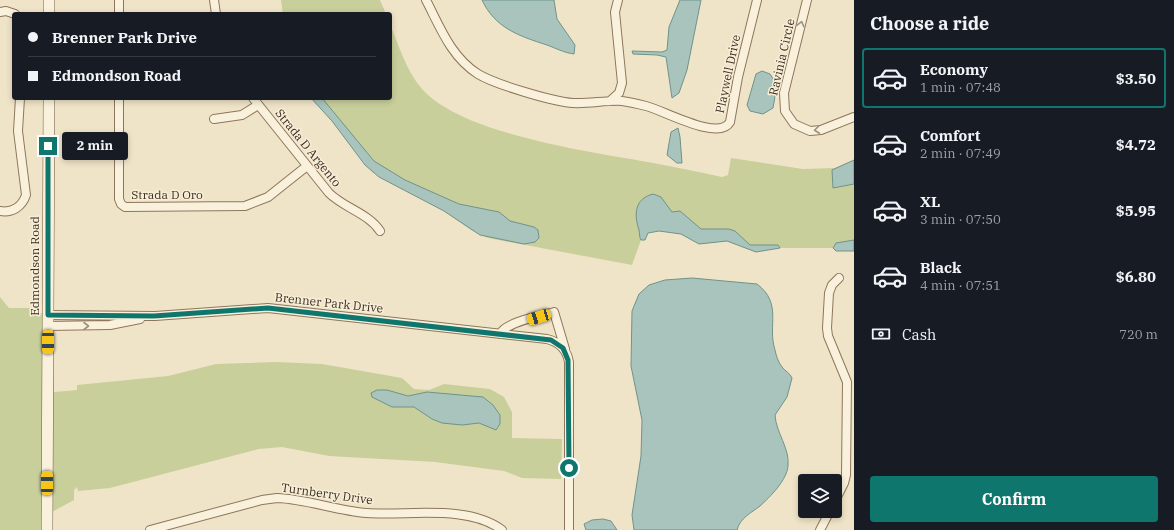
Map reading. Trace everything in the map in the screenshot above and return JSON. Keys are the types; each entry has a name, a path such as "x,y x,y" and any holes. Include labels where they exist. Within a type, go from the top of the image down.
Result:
{"street":[{"path":"49,0 49,12"},
{"path":"119,0 119,12"},
{"path":"214,0 216,12"},
{"path":"426,0 452,50 470,69 484,78 565,102 610,101 619,93 622,79 615,12 617,0"},
{"name":"Playwell Drive","path":"610,101 623,101 648,107 712,129 726,127 730,122 738,77 757,0"},
{"name":"Ravinia Circle","path":"807,0 784,93 785,111 794,124 810,131 821,130 854,117"},
{"path":"0,12 6,11 12,13"},
{"path":"0,211 15,209 26,195 18,131 20,100"},
{"name":"Edmondson Road","path":"47,530 49,100"},
{"name":"Strada D Oro","path":"119,100 120,205 129,207 245,206 268,197 307,166"},
{"name":"Strada D Argento","path":"254,100 334,198 372,221 380,231"},
{"name":"Strada D Argento","path":"214,119 242,115 258,105"},
{"path":"839,278 830,289 827,305 827,333 847,382 846,475 842,487"},
{"name":"Brenner Park Drive","path":"48,321 110,325 154,316 268,308 551,340 560,344 566,353"},
{"path":"500,334 502,330 509,326 554,312 569,362 569,530"},
{"name":"Turnberry Drive","path":"150,530 262,500 276,498 367,513 463,515 485,521 502,530"},
{"path":"820,530 826,518"}],"green space":[{"path":"281,0 380,0 385,12 283,12"},
{"path":"392,29 407,66 416,82 422,89 441,105 467,118 497,130 564,147 722,177 728,175 731,158 803,169 835,168 854,160 854,251 836,251 833,248 774,248 756,252 727,241 699,244 681,234 659,231 648,233 645,240 641,240 632,265 488,238 471,230 444,211 372,172 332,121 313,100 392,100"},
{"path":"0,297 9,308 40,308 40,313 43,313 43,530 0,530"},
{"path":"52,342 54,392 77,390 77,385 168,376 216,364 276,362 322,364 402,378 414,389 429,390 444,384 490,389 504,397 512,412 512,438 562,439 561,479 522,478 504,471 435,462 329,456 282,447 259,449 110,488 78,491 77,487 74,490 74,500 52,512"}],"water":[{"path":"482,0 554,0 557,19 575,45 574,54 564,52 509,30 494,18 487,10"},
{"path":"680,0 701,0 687,70 679,93 672,98 666,57 633,54 632,51 662,52 667,50 669,27"},
{"path":"762,71 770,74 777,85 773,108 763,114 750,111 747,105 756,74"},
{"path":"313,100 324,100 374,161 405,180 459,204 499,212 510,221 534,227 538,230 539,238 535,242 524,244 480,235 444,211 379,177 365,165 332,121"},
{"path":"678,128 682,163 677,163 667,155 671,132"},
{"path":"854,160 854,184 833,188 832,170"},
{"path":"653,194 661,197 672,212 680,211 701,229 729,229 735,231 750,245 778,245 780,248 756,252 727,241 699,244 681,234 659,231 648,233 645,240 641,240 636,219 637,208 642,200"},
{"path":"854,240 854,251 836,251 833,248 836,243"},
{"path":"692,278 757,284 770,299 773,315 772,332 776,354 778,361 792,378 787,397 775,415 787,453 787,471 785,477 773,493 760,506 743,519 737,530 634,530 632,515 641,456 642,420 631,366 632,311 639,294 649,285 665,280"},
{"path":"377,390 387,390 408,396 427,392 483,397 493,405 500,415 500,424 496,430 479,423 462,425 442,423 432,419 414,407 392,407 372,397 371,393"},
{"path":"603,519 611,521 617,530 586,530 584,524 592,520"}],"route":[{"path":"48,146 48,315 154,316 268,308 551,340 560,344 566,353 568,360 569,468"}]}
